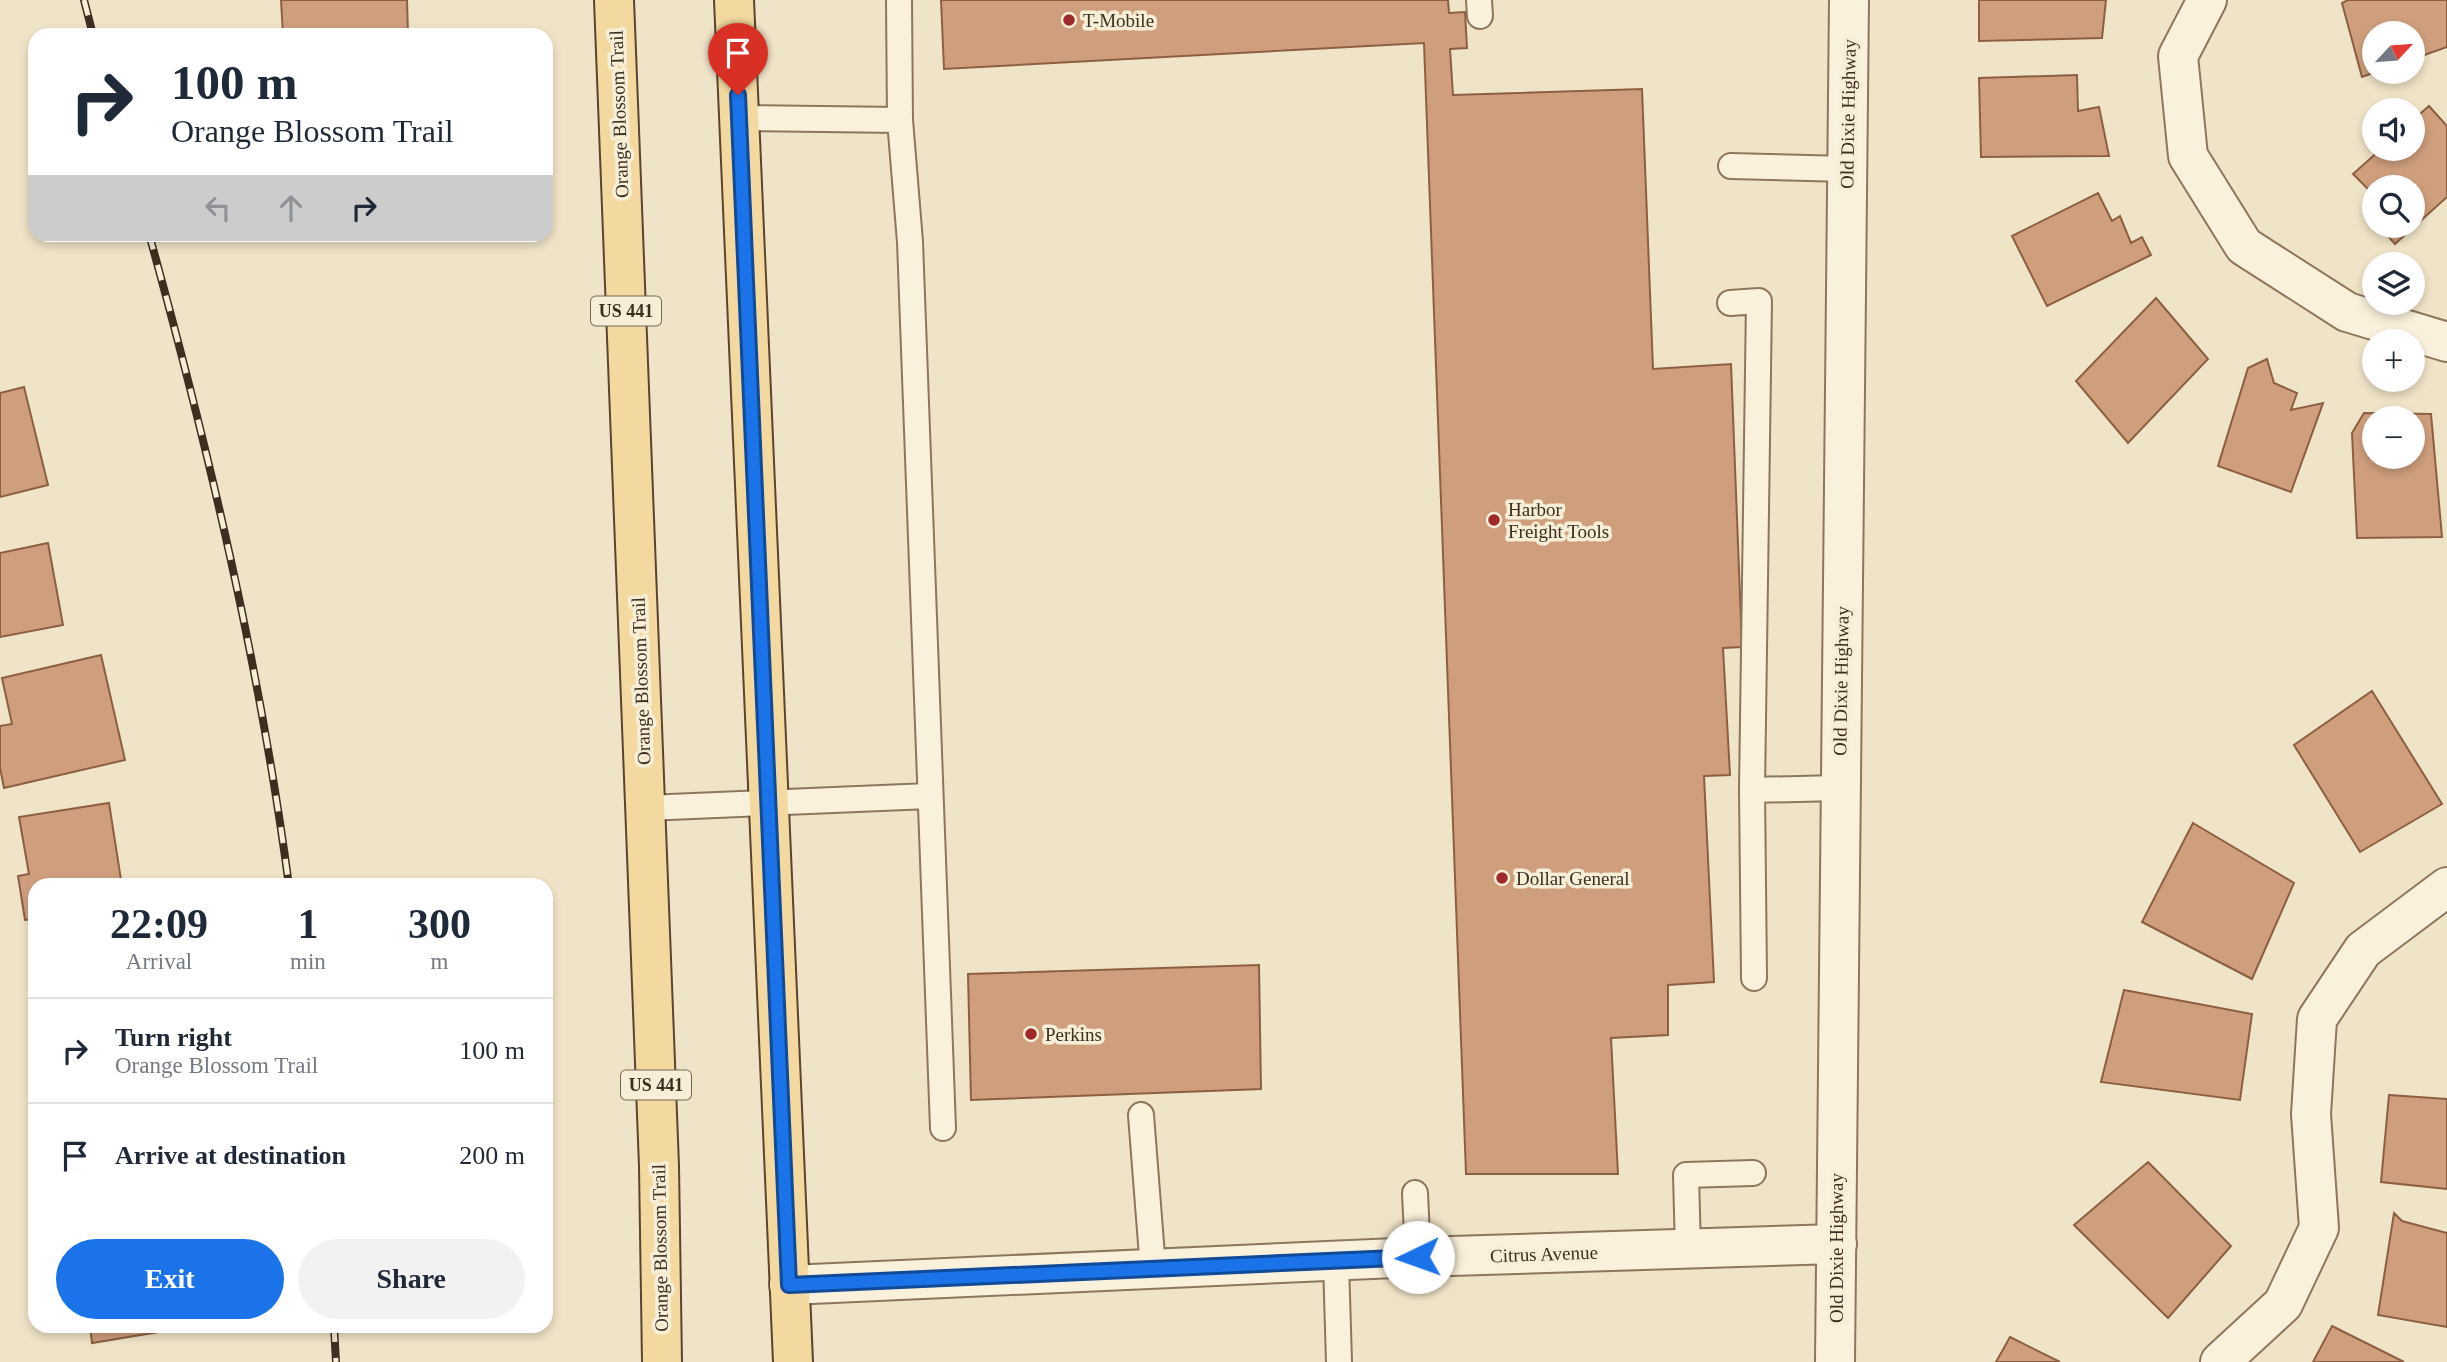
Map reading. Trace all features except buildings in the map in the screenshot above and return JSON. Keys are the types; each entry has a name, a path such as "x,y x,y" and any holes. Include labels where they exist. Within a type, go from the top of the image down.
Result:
{"main road":[{"name":"Orange Blossom Trail","path":"614,0 646,808 662,1362"},
{"path":"734,0 793,1362"}],"street":[{"name":"Old Dixie Highway","path":"1835,1362 1849,0"},
{"path":"2207,0 2178,57 2188,156 2244,246 2347,312 2447,342"},
{"path":"2220,1362 2283,1304 2319,1228 2311,1114 2317,1019 2363,950 2447,887"},
{"name":"Citrus Avenue","path":"789,1285 1418,1257 1837,1244"}],"lane":[{"path":"899,0 900,120 910,242 943,1128"},
{"path":"739,118 900,120"},
{"path":"1731,166 1847,169"},
{"path":"1730,303 1759,301 1752,790 1754,978"},
{"path":"1752,790 1839,788"},
{"path":"646,808 770,800 929,796"},
{"path":"1141,1115 1153,1269"},
{"path":"1688,1250 1686,1175 1753,1173"},
{"path":"1415,1193 1418,1257"},
{"path":"1336,1262 1339,1362"}],"railway":[{"path":"84,0 91,28"},
{"path":"151,242 212,476 248,639 288,878"},
{"path":"334,1333 336,1362"}],"place":[{"name":"T-Mobile","path":"1069,20"},
{"name":"Harbor Freight Tools","path":"1494,520"},
{"name":"Dollar General","path":"1502,878"},
{"name":"Perkins","path":"1031,1034"}],"route":[{"path":"738,95 789,1285 1418,1257"}]}
